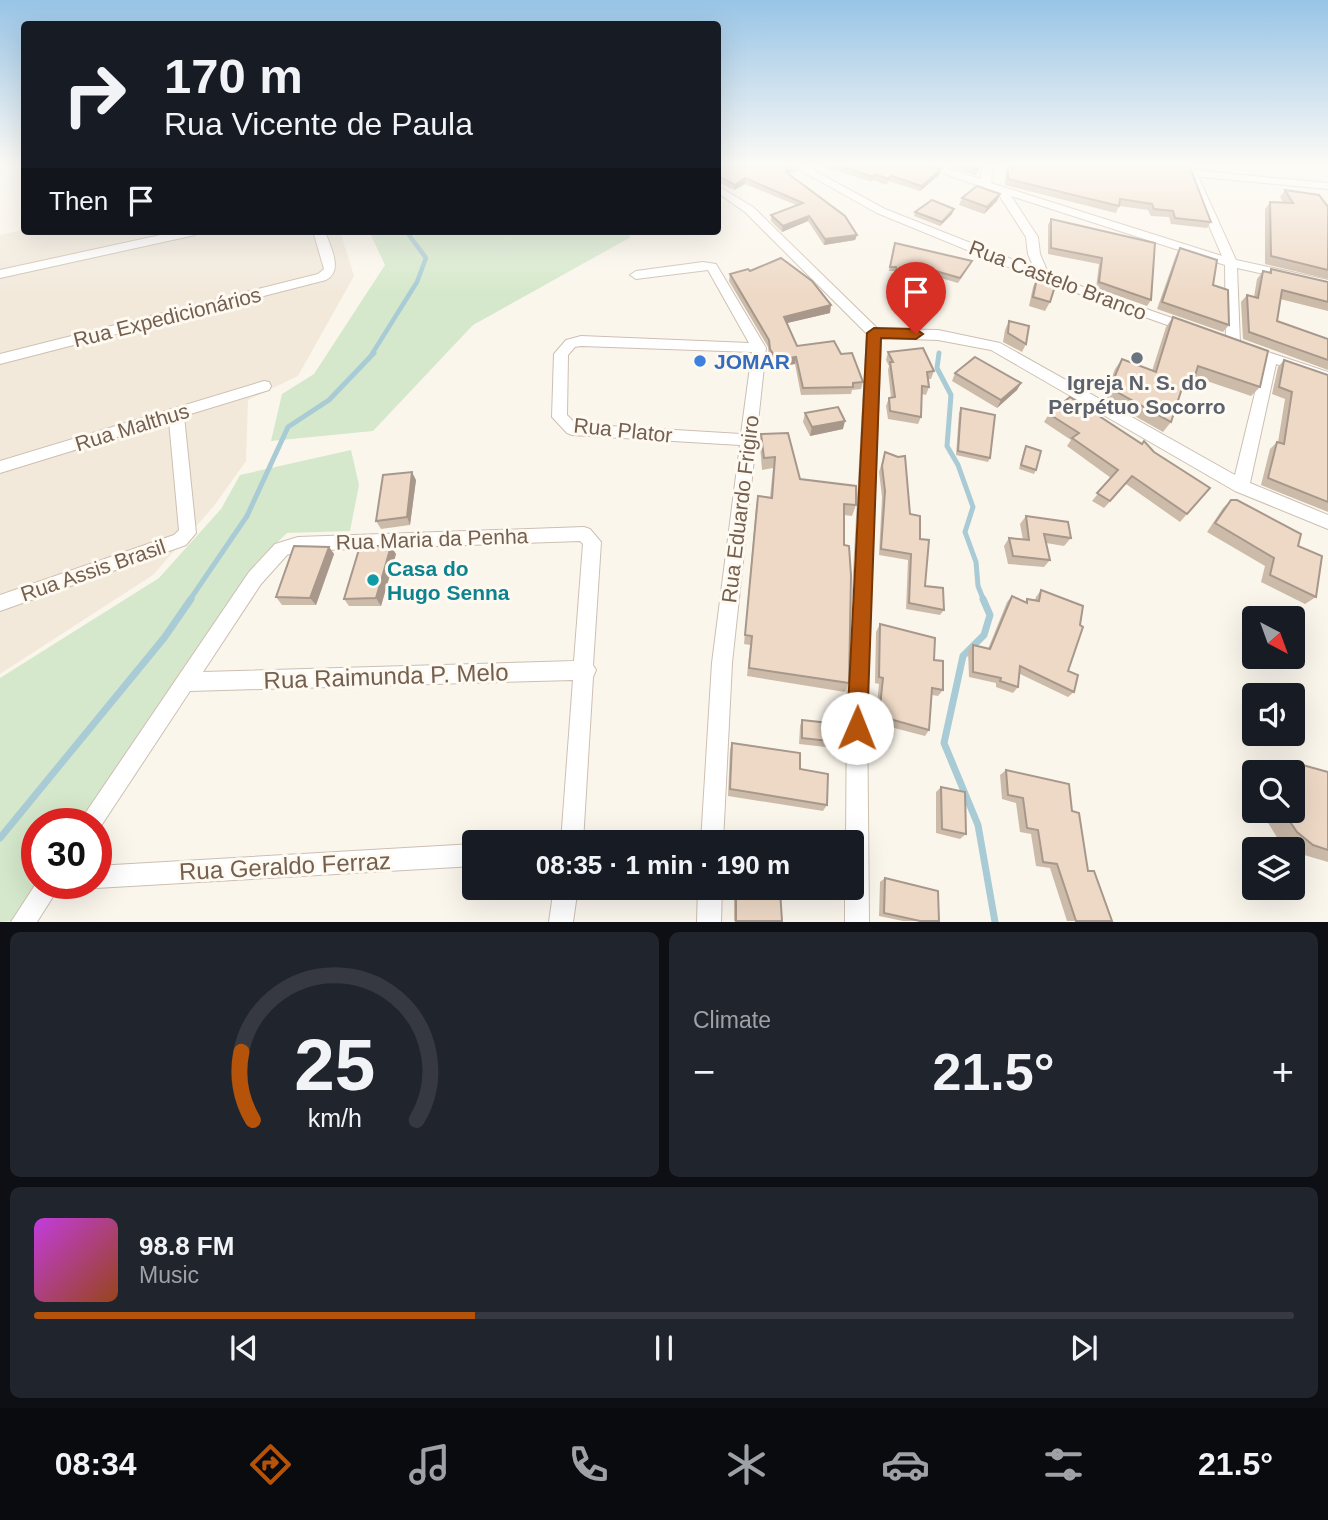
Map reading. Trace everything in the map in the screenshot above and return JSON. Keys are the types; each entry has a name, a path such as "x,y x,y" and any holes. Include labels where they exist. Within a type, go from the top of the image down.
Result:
{"street":[{"path":"747,208 785,247 850,304 874,333 857,700 857,922"},
{"name":"Rua Castelo Branco","path":"876,208 1044,277 1201,333"},
{"path":"1013,208 1028,230 1044,277"},
{"path":"1059,208 1231,262 1328,284"},
{"path":"1207,208 1231,262 1228,341 1270,359 1328,377"},
{"path":"0,274 177,235"},
{"name":"Rua Expedicionários","path":"0,359 322,277 330,269 320,235"},
{"path":"635,275 712,267 760,348"},
{"path":"874,333 938,335 995,346 1241,486 1328,522"},
{"name":"Rua Plator","path":"748,440 572,429 559,417 561,354 571,343 581,341 760,348"},
{"name":"Rua Eduardo Frigiro","path":"713,830 722,663 760,348"},
{"path":"1241,486 1270,359"},
{"name":"Rua Malthus","path":"0,467 264,386"},
{"name":"Rua Assis Brasil","path":"0,603 185,536 190,529 176,413"},
{"name":"Rua Maria da Penha","path":"186,682 255,578 281,549 298,544 584,534 592,542 586,670"},
{"path":"573,830 586,670"},
{"name":"Rua Raimunda P. Melo","path":"186,682 586,670"},
{"path":"100,808 186,682"},
{"name":"Rua Geraldo Ferraz","path":"112,876 462,856"},
{"path":"23,922 39,899"},
{"path":"561,922 564,900"},
{"path":"709,922 710,900"}],"shaded area":[{"path":"21,231 21,235 341,235 354,276 298,376 248,400 246,461 214,506 153,575 0,674 0,235"}],"green space":[{"path":"371,235 631,237 473,325 373,431 271,441 282,394 314,374 385,265"},
{"path":"351,450 359,485 350,531 287,533 264,555 90,808 21,808 21,899 27,899 11,921 0,922 0,678 159,578 221,509 240,475"}],"building":[{"path":"790,208 834,208 845,216 857,235 825,239 809,216 783,226 771,215"},
{"path":"921,208 954,209 942,222 915,212"},
{"path":"1206,208 1211,222 1175,218 1173,211 1154,209"},
{"path":"1270,208 1328,208 1328,270 1271,256"},
{"path":"1051,219 1155,243 1151,300 1099,282 1102,258 1051,248"},
{"path":"895,243 972,261 960,278 925,268 932,293 922,293 925,306 906,305 896,267 890,267"},
{"path":"1180,248 1217,260 1213,285 1228,290 1229,325 1162,302"},
{"path":"781,258 812,281 831,305 784,317 797,346 834,341 841,354 852,353 863,382 853,383 853,387 803,388 796,357 777,360 770,349 769,340 730,274 748,269 750,271"},
{"path":"1271,269 1328,282 1328,302 1282,290 1277,321 1328,339 1328,360 1249,332 1247,295 1258,298 1263,271 1271,273"},
{"path":"1037,278 1056,283 1050,302 1033,297"},
{"path":"1173,317 1268,351 1260,387 1198,366 1193,382 1185,379 1171,422 1110,388 1122,359 1156,372"},
{"path":"1009,321 1029,326 1026,344 1008,333"},
{"path":"923,348 934,371 927,372 929,387 922,386 921,417 890,411 889,398 895,397 890,362 893,362 888,352"},
{"path":"975,357 1021,383 1001,400 955,373"},
{"path":"1284,360 1328,375 1328,502 1268,478 1277,442 1284,444 1292,392 1279,387"},
{"path":"1070,397 1142,444 1144,441 1154,452 1210,488 1187,514 1132,476 1110,501 1097,493 1118,470 1072,438 1079,433 1049,414"},
{"path":"838,407 845,421 812,427 805,413"},
{"path":"961,408 995,415 990,458 958,451"},
{"path":"788,433 800,479 856,486 856,505 844,504 844,545 849,546 851,575 849,683 749,668 752,636 745,635 758,496 772,498 775,457 764,458 761,434"},
{"path":"1026,446 1041,451 1036,470 1021,465"},
{"path":"885,452 898,457 905,456 910,514 920,516 920,539 929,540 925,586 943,588 944,610 909,603 911,554 881,549 885,491 882,466"},
{"path":"412,472 407,517 376,521 383,475"},
{"path":"1231,500 1237,500 1301,534 1298,546 1322,556 1316,597 1270,575 1274,558 1215,523"},
{"path":"1026,516 1068,522 1071,538 1044,534 1050,560 1013,556 1009,538 1029,540"},
{"path":"294,546 329,547 310,598 276,597"},
{"name":"Casa do Hugo Senna","path":"360,546 391,546 376,598 344,599"},
{"path":"1041,590 1083,606 1080,625 1083,627 1068,671 1078,675 1074,692 1020,666 1018,687 1000,681 1001,678 973,672 973,645 990,649 1012,596 1027,603 1027,599 1039,601"},
{"path":"880,624 935,638 934,660 943,661 943,690 932,688 929,730 879,716 883,678 879,677"},
{"path":"802,720 847,725 847,743 802,738"},
{"path":"732,743 800,753 800,769 828,774 827,805 730,789"},
{"path":"1305,766 1328,772 1328,850 1313,845 1291,823 1305,823"},
{"path":"1006,770 1069,784 1072,811 1079,813 1088,871 1094,871 1112,921 1076,921 1057,864 1043,862 1038,830 1027,828 1023,798 1008,795"},
{"path":"941,787 965,792 966,834 942,829"},
{"path":"885,878 938,891 939,921 920,921 884,913"},
{"path":"736,900 781,900 782,921 736,921"}],"waterway":[{"path":"372,354 417,282 426,258 409,235"},
{"path":"189,601 247,516 288,427 329,400 374,353"},
{"path":"939,353 937,368 951,395 947,446 958,465 973,507 965,532 976,562 978,586 984,601"},
{"path":"0,838 164,638 191,599"},
{"path":"983,599 990,615 984,635 963,656 944,743 978,825 995,922"}],"place":[{"name":"Igreja N. S. do Perpétuo Socorro","path":"1137,358"},
{"name":"JOMAR","path":"700,361"},
{"name":"Casa do Hugo Senna","path":"373,580"}],"route":[{"path":"857,728 874,333 916,334"}]}
